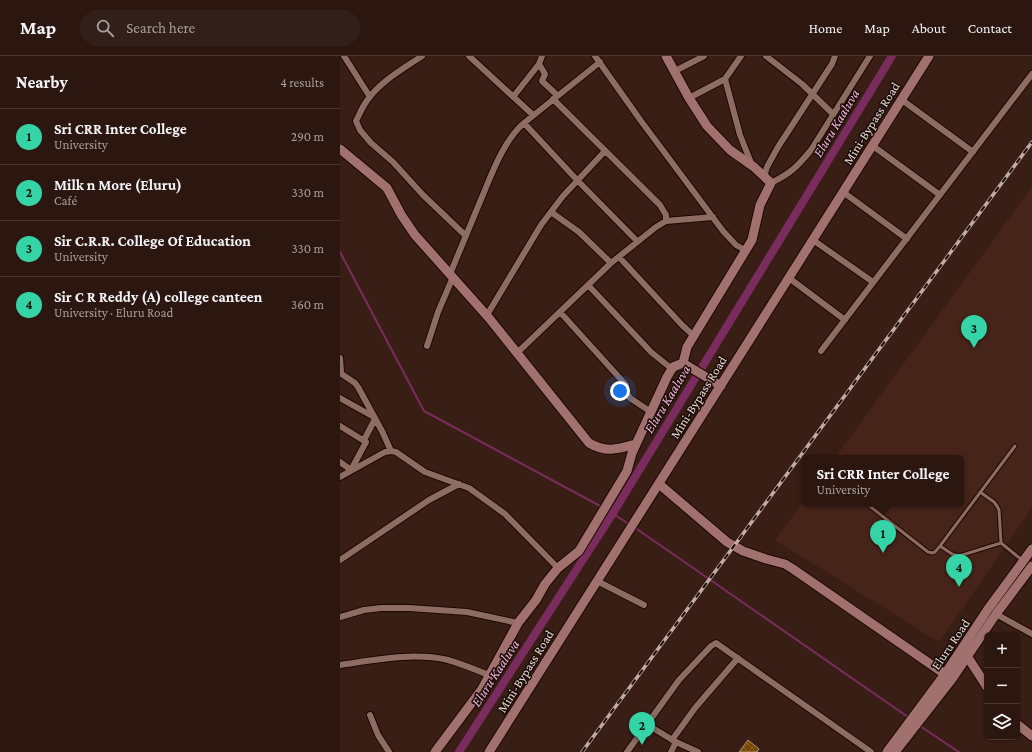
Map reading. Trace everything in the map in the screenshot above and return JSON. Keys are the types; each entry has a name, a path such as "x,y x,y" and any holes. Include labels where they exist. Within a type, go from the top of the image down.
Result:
{"street":[{"path":"344,56 370,97"},
{"path":"422,56 399,71 375,90 356,122 360,130 371,143 394,162 423,195 466,236"},
{"path":"469,56 533,115"},
{"path":"513,97 539,64 542,56"},
{"path":"595,56 712,217 736,245 745,250"},
{"path":"666,56 689,98 707,126 730,150 752,165 771,183"},
{"path":"674,71 704,56"},
{"path":"689,98 725,79 741,56"},
{"path":"766,56 802,84 833,114"},
{"path":"764,177 778,147 832,64 835,56"},
{"path":"683,363 686,347 752,240 760,205 771,183 788,175 800,163 810,150 870,56"},
{"name":"Mini-Bypass Road","path":"489,752 929,56"},
{"path":"426,346 466,236 489,180 508,141 517,128 600,62"},
{"path":"539,64 545,74 542,81 605,151 660,205 666,215 666,221"},
{"path":"821,351 1032,74"},
{"path":"725,79 738,122 740,135 752,165"},
{"path":"902,100 973,152"},
{"path":"524,122 577,180 637,241"},
{"path":"873,146 940,195"},
{"path":"340,149 387,188 402,216 415,235 486,315 589,442 599,448 611,449 636,444"},
{"path":"486,315 551,212 577,180 605,151"},
{"path":"843,192 907,239"},
{"path":"551,212 579,232 611,263"},
{"path":"517,353 611,263 637,241 666,221 712,217"},
{"path":"813,240 873,282"},
{"path":"619,256 682,325 694,336"},
{"path":"789,278 845,320"},
{"path":"588,285 651,352 672,369"},
{"path":"560,312 626,386 625,390 630,398 651,412"},
{"path":"340,358 341,373 355,383 375,418 391,451"},
{"path":"683,363 720,386"},
{"path":"435,752 482,689 518,623 536,600 545,584 558,568 579,551 627,470 628,461 673,367 683,363"},
{"path":"340,398 375,418"},
{"path":"352,470 365,445 366,442 364,440 375,418"},
{"path":"340,426 364,440"},
{"path":"340,477 385,452 396,452 425,472 469,488 505,514 558,568"},
{"path":"340,462 352,470"},
{"path":"340,560 429,500 459,484"},
{"path":"658,485 727,542 748,553 785,564 948,677"},
{"name":"Eluru Road","path":"948,677 988,609 1032,549"},
{"name":"Eluru Road","path":"887,752 967,656 1032,566"},
{"path":"598,581 644,605"},
{"path":"340,617 364,610 381,608 409,608 467,612 518,623"},
{"path":"996,614 1032,634"},
{"path":"630,751 646,724 687,670 714,644 719,645 738,658 871,752"},
{"path":"967,656 984,682"},
{"path":"340,665 375,659 418,657 447,660 459,663 489,675"},
{"path":"671,752 674,741 700,703 738,658"},
{"name":"Eluru Road","path":"895,752 938,689"},
{"path":"370,715 378,735 390,752"},
{"path":"646,724 674,741 698,752"},
{"path":"1020,726 1032,736"}],"lane":[{"path":"871,507 928,552 935,552 1015,446"},
{"path":"980,492 997,506 999,510 1001,543 1023,561 1032,566"},
{"path":"940,546 952,554 959,556 1001,543"}],"shaded area":[{"path":"1032,187 1032,508 939,642 775,540 802,503 802,507 964,507 964,455 837,455"}],"building":[{"path":"748,740 759,749 757,752 739,752"}],"waterway":[{"name":"Eluru Kaaluva","path":"459,752 613,513 892,56"},
{"path":"340,252 424,411 602,507"},
{"path":"607,510 629,524"},
{"path":"634,527 908,717"},
{"path":"920,726 959,752"}],"railway":[{"path":"582,752 1032,142"}],"place":[{"name":"Sir C.R.R. College Of Education","path":"974,348"},
{"name":"Sri CRR Inter College","path":"883,553"},
{"name":"Sir C R Reddy (A) college canteen","path":"959,587"},
{"name":"Milk n More (Eluru)","path":"642,745"}]}
